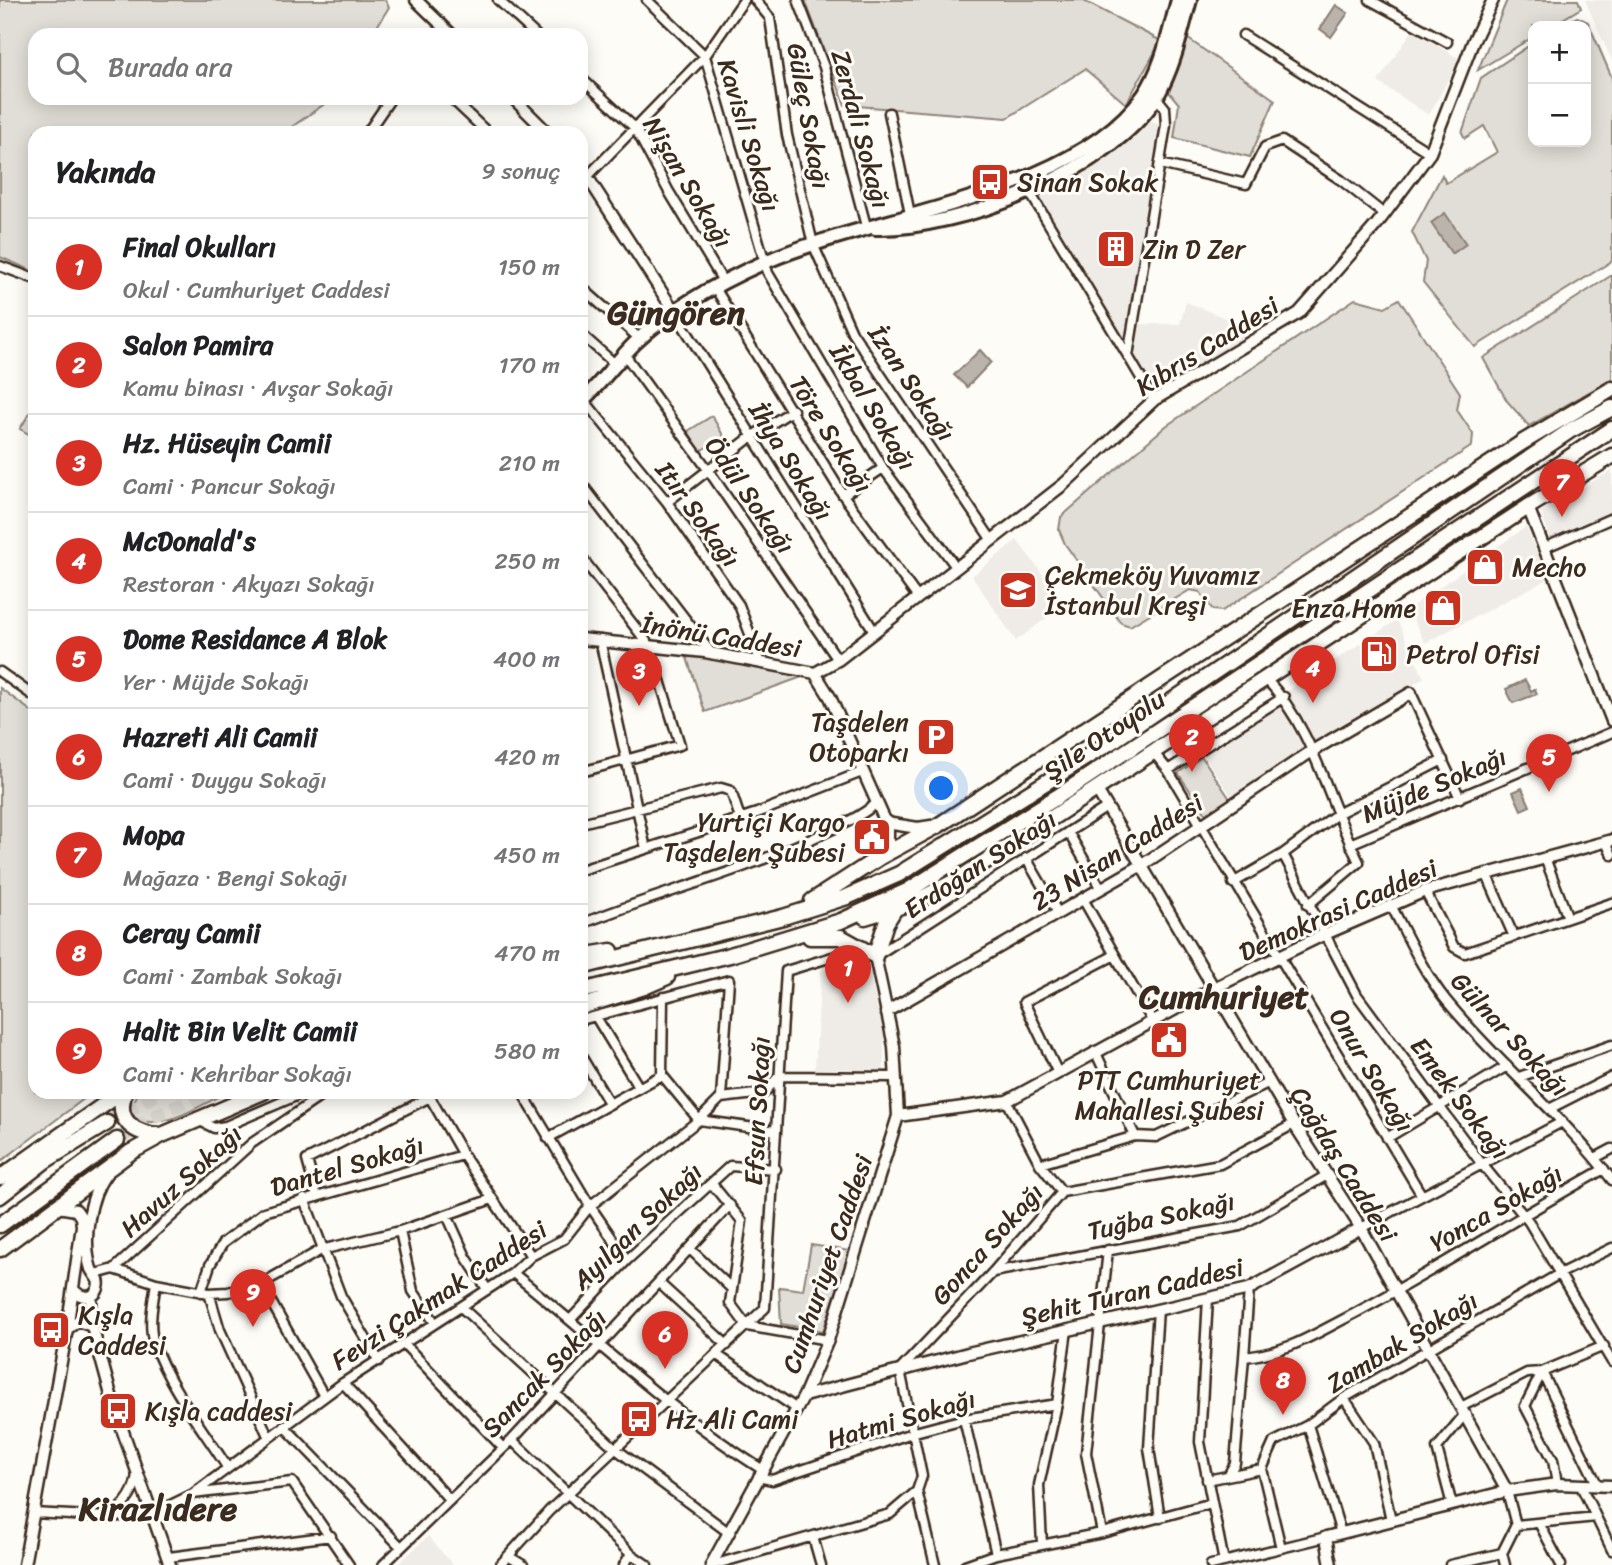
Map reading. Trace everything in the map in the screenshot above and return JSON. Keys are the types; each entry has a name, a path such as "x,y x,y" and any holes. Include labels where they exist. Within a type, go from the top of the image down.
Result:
{"highway":[{"path":"783,917 831,891 880,857 939,825 1523,442 1612,389"},
{"name":"Şile Otoyolu","path":"588,965 783,917 847,897 899,874 990,820 1117,738 1570,430 1612,408"},
{"name":"Şile Otoyolu","path":"588,988 694,964 841,921 909,890 1057,797 1612,429"},
{"path":"841,921 895,910 957,880 1528,507 1612,456"},
{"path":"880,857 886,844 886,823"},
{"path":"785,938 828,935 841,937 876,956 886,923 909,890"},
{"path":"588,955 691,939"},
{"path":"588,1005 644,987 694,964"},
{"path":"55,1138 97,1099"},
{"path":"0,1178 113,1099"},
{"path":"122,1099 120,1108 127,1124 142,1133 162,1135"},
{"path":"0,1249 113,1166 162,1135 243,1099"},
{"path":"0,1196 45,1161 107,1123"},
{"path":"0,1225 117,1140"}],"main road":[{"path":"588,394 640,339 674,312 764,262 813,244 871,229 910,214 1011,184 1068,158 1115,125 1152,92 1178,0"},
{"path":"871,229 902,229 983,208 1074,170 1115,142 1171,62 1190,0"}],"street":[{"path":"416,0 441,28"},
{"path":"498,0 528,28"},
{"name":"Kavisli Sokağı","path":"647,0 705,56 764,262"},
{"path":"588,167 635,128 705,56 744,0"},
{"name":"Güleç Sokağı","path":"755,0 770,18 788,135 813,244"},
{"name":"Zerdali Sokağı","path":"798,0 824,67 871,229"},
{"path":"1370,0 1447,42"},
{"name":"Kıbrıs Caddesi","path":"814,673 838,660 1064,484 1154,400 1299,313 1384,214 1430,153 1473,42 1493,0"},
{"path":"1243,35 1430,153"},
{"name":"Nişan Sokağı","path":"588,84 635,128 719,285"},
{"path":"1128,356 1160,164 1165,108 1152,92"},
{"path":"372,126 386,105"},
{"path":"458,105 481,126"},
{"path":"520,105 541,126"},
{"path":"888,113 910,214"},
{"path":"1160,164 1246,184 1265,147 1282,142 1341,180 1384,214"},
{"path":"588,179 674,312"},
{"path":"1029,191 1154,400"},
{"name":"İzan Sokağı","path":"813,244 852,332 991,539"},
{"name":"İkbal Sokağı","path":"764,262 883,468 956,567"},
{"path":"0,266 28,276"},
{"name":"Töre Sokağı","path":"719,285 843,495 918,598"},
{"path":"588,293 640,339"},
{"name":"İhya Sokağı","path":"674,312 874,631"},
{"name":"Ödül Sokağı","path":"588,338 620,359 709,471 838,660"},
{"name":"Itır Sokağı","path":"588,408 667,502 739,606 761,663"},
{"path":"667,502 751,437 793,410"},
{"path":"843,495 883,468"},
{"path":"588,492 712,654"},
{"path":"1528,507 1612,721"},
{"path":"1544,548 1612,518"},
{"path":"588,565 649,645 680,744 588,770"},
{"name":"İnönü Caddesi","path":"588,639 712,654 814,673 830,698 886,823"},
{"path":"600,640 646,849"},
{"path":"0,672 28,692"},
{"path":"1266,679 1284,697 1312,751 1359,862 1308,905"},
{"name":"23 Nisan Caddesi","path":"886,1012 1142,865 1312,751 1411,693 1460,798"},
{"path":"1168,770 1284,697"},
{"name":"Müjde Sokağı","path":"1350,844 1612,732"},
{"name":"Onur Sokağı","path":"1154,752 1168,770 1421,1194"},
{"path":"1233,883 1283,854 1337,814 1443,761"},
{"path":"588,868 740,818 862,772"},
{"path":"588,821 637,807 725,788 731,791 740,818"},
{"name":"Çağdaş Caddesi","path":"1097,790 1294,1124 1361,1228 1507,1491"},
{"path":"588,921 643,899 752,866 859,817 877,803"},
{"name":"Erdoğan Sokağı","path":"876,956 1107,807"},
{"path":"886,823 918,828 939,825"},
{"path":"1068,832 1101,889"},
{"path":"1609,841 1612,855"},
{"name":"Demokrasi Caddesi","path":"898,1116 1007,1101 1057,1071 1214,988 1323,935 1425,891 1609,841"},
{"name":"Emek Sokağı","path":"1283,854 1323,935 1357,995 1480,1163 1523,1214 1561,1273 1612,1362"},
{"path":"1026,858 1058,913"},
{"path":"1545,858 1568,918"},
{"path":"1486,873 1514,937"},
{"path":"1425,891 1454,947 1465,953 1612,903"},
{"path":"1083,899 1153,1022"},
{"name":"Gülnar Sokağı","path":"1392,907 1446,999 1507,1066 1551,1108 1612,1180"},
{"name":"Efsun Sokağı","path":"499,1565 569,1492 765,1308 776,1169 786,971 862,948"},
{"path":"1057,1071 1024,1002 1115,955"},
{"name":"Cumhuriyet Caddesi","path":"712,1565 804,1396 828,1340 898,1116 894,1046 876,956"},
{"path":"588,1019 729,980 721,1098 764,1093 779,1076 894,1077"},
{"path":"663,997 662,1074 699,1120 776,1131"},
{"path":"596,1017 638,1086"},
{"path":"1519,1077 1612,1045"},
{"path":"1095,1051 1135,1136"},
{"path":"1387,1138 1507,1066"},
{"path":"588,1068 609,1103"},
{"path":"548,1138 662,1074"},
{"path":"1551,1108 1612,1077"},
{"path":"1040,1164 1135,1136 1156,1137 1270,1082"},
{"name":"Fevzi Çakmak Caddesi","path":"154,1513 193,1494 324,1396 513,1273 531,1256 564,1239 590,1206 699,1120 721,1098"},
{"path":"196,1119 215,1128 226,1126 289,1099"},
{"name":"Havuz Sokağı","path":"94,1273 114,1269 252,1143 317,1099"},
{"path":"317,1196 307,1160 419,1099"},
{"path":"431,1099 463,1155 531,1256"},
{"path":"526,1099 590,1206 627,1260"},
{"name":"Gonca Sokağı","path":"900,1370 993,1272 1062,1192 1040,1164 1007,1101"},
{"name":"Şehit Turan Caddesi","path":"804,1396 1098,1322 1249,1289 1421,1194 1562,1122"},
{"path":"1062,1192 1220,1164 1294,1124"},
{"path":"1595,1158 1612,1149"},
{"name":"Dantel Sokağı","path":"205,1293 210,1265 223,1243 264,1212 463,1155"},
{"path":"113,1166 94,1193 89,1234 94,1273 99,1286 91,1296 92,1325 114,1406 170,1561 331,1536"},
{"name":"Ayılgan Sokağı","path":"570,1319 627,1260 730,1166 776,1169"},
{"name":"Yonca Sokağı","path":"1244,1357 1274,1354 1396,1292 1523,1214 1604,1169"},
{"name":"Tuğba Sokağı","path":"993,1272 1240,1226 1327,1175"},
{"path":"712,1184 742,1221 730,1303 747,1326 828,1340"},
{"path":"304,1199 321,1250 341,1296 379,1361"},
{"path":"114,1269 156,1283 205,1293 261,1284 321,1250 400,1231 492,1199"},
{"name":"Sancak Sokağı","path":"383,1565 512,1440 730,1205"},
{"path":"24,1565 67,1329 81,1217 76,1210 54,1208"},
{"path":"447,1215 466,1258 487,1289"},
{"path":"400,1231 413,1291 435,1323"},
{"name":"Zambak Sokağı","path":"1262,1469 1274,1442 1308,1425 1345,1398 1561,1273 1612,1248"},
{"path":"691,1250 732,1289"},
{"path":"1102,1533 1086,1452 1098,1322 1102,1310 1108,1250"},
{"path":"75,1275 83,1271 94,1273"},
{"path":"513,1273 667,1402 761,1474"},
{"path":"156,1283 152,1312 154,1342 173,1381 227,1467"},
{"path":"659,1283 727,1345"},
{"path":"261,1284 324,1396"},
{"path":"73,1289 79,1295 91,1296"},
{"path":"1229,1474 1235,1463 1249,1289"},
{"path":"205,1293 269,1438"},
{"path":"1208,1298 1200,1442 1224,1562"},
{"path":"461,1307 616,1449 728,1532"},
{"path":"1158,1309 1149,1448 1160,1518"},
{"path":"67,1329 78,1321 92,1325"},
{"path":"1042,1544 1039,1485 1057,1404 1066,1330"},
{"path":"405,1345 503,1448"},
{"path":"1452,1505 1437,1448 1463,1411 1527,1373 1542,1372 1604,1346"},
{"path":"717,1354 797,1409"},
{"path":"712,1565 890,1514 917,1491 922,1476 900,1370"},
{"path":"1542,1372 1525,1406 1553,1460 1557,1484"},
{"path":"1542,1372 1598,1486"},
{"path":"343,1383 449,1499"},
{"path":"1345,1398 1374,1443 1391,1520"},
{"name":"Hatmi Sokağı","path":"761,1474 772,1480 915,1432 964,1419 1057,1404"},
{"path":"964,1419 996,1555"},
{"path":"1308,1425 1341,1533"},
{"path":"284,1426 401,1547"},
{"path":"512,1440 631,1554 647,1565"},
{"path":"108,1517 122,1508 132,1493 137,1467"},
{"path":"1207,1480 1262,1469 1281,1548"},
{"path":"193,1494 292,1482 349,1565"},
{"path":"1211,1565 1507,1491 1557,1484 1612,1486"},
{"path":"1581,1486 1612,1550"},
{"path":"917,1491 935,1565"},
{"path":"1505,1565 1503,1553 1516,1525 1507,1491"},
{"path":"965,1565 1042,1544 1102,1533 1212,1503"},
{"path":"33,1513 108,1517 154,1513"},
{"path":"1516,1525 1596,1517"},
{"path":"1539,1523 1561,1565"},
{"path":"813,1537 821,1565"},
{"path":"1326,1537 1331,1565"},
{"path":"1450,1565 1503,1553"},
{"path":"624,1565 631,1554"},
{"path":"508,1556 523,1565"}],"shaded area":[{"path":"0,0 385,0 389,7 376,28 28,28 28,105 323,105 293,126 28,126 28,269 0,257"},
{"path":"805,0 1082,0 1161,41 1126,104 1085,69 1007,118 845,105"},
{"path":"1507,0 1578,0 1581,8 1559,21 1528,21 1528,40 1478,70"},
{"path":"1585,0 1612,0 1612,61"},
{"path":"1336,5 1348,13 1331,37 1320,29"},
{"path":"1577,17 1586,21 1569,21"},
{"path":"1591,29 1612,78 1612,261 1475,347 1423,282 1426,261 1412,232 1442,175 1446,183 1497,152 1484,126 1465,138 1462,133 1481,78 1528,46 1528,147 1591,147"},
{"path":"1412,31 1460,59 1429,115 1378,82"},
{"path":"1187,38 1275,100 1250,157 1174,138 1179,104 1169,92"},
{"path":"1151,121 1166,128 1136,324 1180,324 1186,302 1252,329 1253,337 1154,395 1035,194 1096,163"},
{"path":"1445,213 1466,244 1452,254 1431,223"},
{"path":"1612,275 1612,379 1529,426 1507,401 1483,358"},
{"path":"1355,299 1385,307 1399,299 1460,393 1457,410 1473,434 1472,446 1222,611 1213,610 1200,592 1190,590 1130,626 1121,623 1065,544 1059,530 1061,517 1166,426"},
{"path":"980,350 991,362 967,387 954,375"},
{"path":"28,416 28,434 20,429"},
{"path":"712,416 724,437 700,451 688,431"},
{"path":"1612,470 1612,513 1550,538 1541,512"},
{"path":"1526,527 1548,579 1425,643 1408,609"},
{"name":"Çekmeköy Yuvamız İstanbul Kreşi","path":"1017,540 1065,604 1016,641 972,576"},
{"path":"1397,620 1424,678 1234,800 1199,749"},
{"path":"686,655 793,672 802,677 705,712"},
{"path":"1525,680 1531,691 1535,689 1537,694 1513,703 1506,689"},
{"path":"0,688 28,709 28,1099 84,1099 0,1162"},
{"path":"1202,757 1232,802 1208,817 1178,773"},
{"path":"1522,788 1530,806 1521,810 1513,792"},
{"path":"861,959 868,967 884,1037 884,1070 815,1069 821,970"},
{"path":"214,1099 181,1115 156,1122 134,1117 134,1101"},
{"path":"811,1245 850,1251 823,1331 781,1324 779,1287 803,1290"},
{"path":"428,1536 453,1565 397,1565"}],"tunnel":[{"path":"107,1123 148,1099"},
{"path":"117,1140 158,1115 194,1099"}],"place":[{"name":"Sinan Sokak","path":"990,182"},
{"name":"Zin D Zer","path":"1116,249"},
{"name":"Mopa","path":"1562,517"},
{"name":"Mecho","path":"1485,567"},
{"name":"Çekmeköy Yuvamız İstanbul Kreşi","path":"1018,590"},
{"name":"Enza Home","path":"1443,608"},
{"name":"Petrol Ofisi","path":"1379,654"},
{"name":"McDonald's","path":"1313,703"},
{"name":"Hz. Hüseyin Camii","path":"639,706"},
{"name":"Taşdelen Otoparkı","path":"936,737"},
{"name":"Salon Pamira","path":"1192,772"},
{"name":"Dome Residance A Blok","path":"1549,792"},
{"name":"Yurtiçi Kargo Taşdelen Şubesi","path":"872,837"},
{"name":"Final Okulları","path":"848,1003"},
{"name":"PTT Cumhuriyet Mahallesi Şubesi","path":"1169,1040"},
{"name":"Halit Bin Velit Camii","path":"253,1327"},
{"name":"Kışla Caddesi","path":"51,1330"},
{"name":"Hazreti Ali Camii","path":"665,1369"},
{"name":"Kışla caddesi","path":"118,1411"},
{"name":"Ceray Camii","path":"1283,1415"},
{"name":"Hz Ali Cami","path":"639,1419"}],"district":[{"name":"Güngören","path":"676,312"},
{"name":"Cumhuriyet","path":"1224,996"},
{"name":"Kirazlıdere","path":"158,1508"}]}
